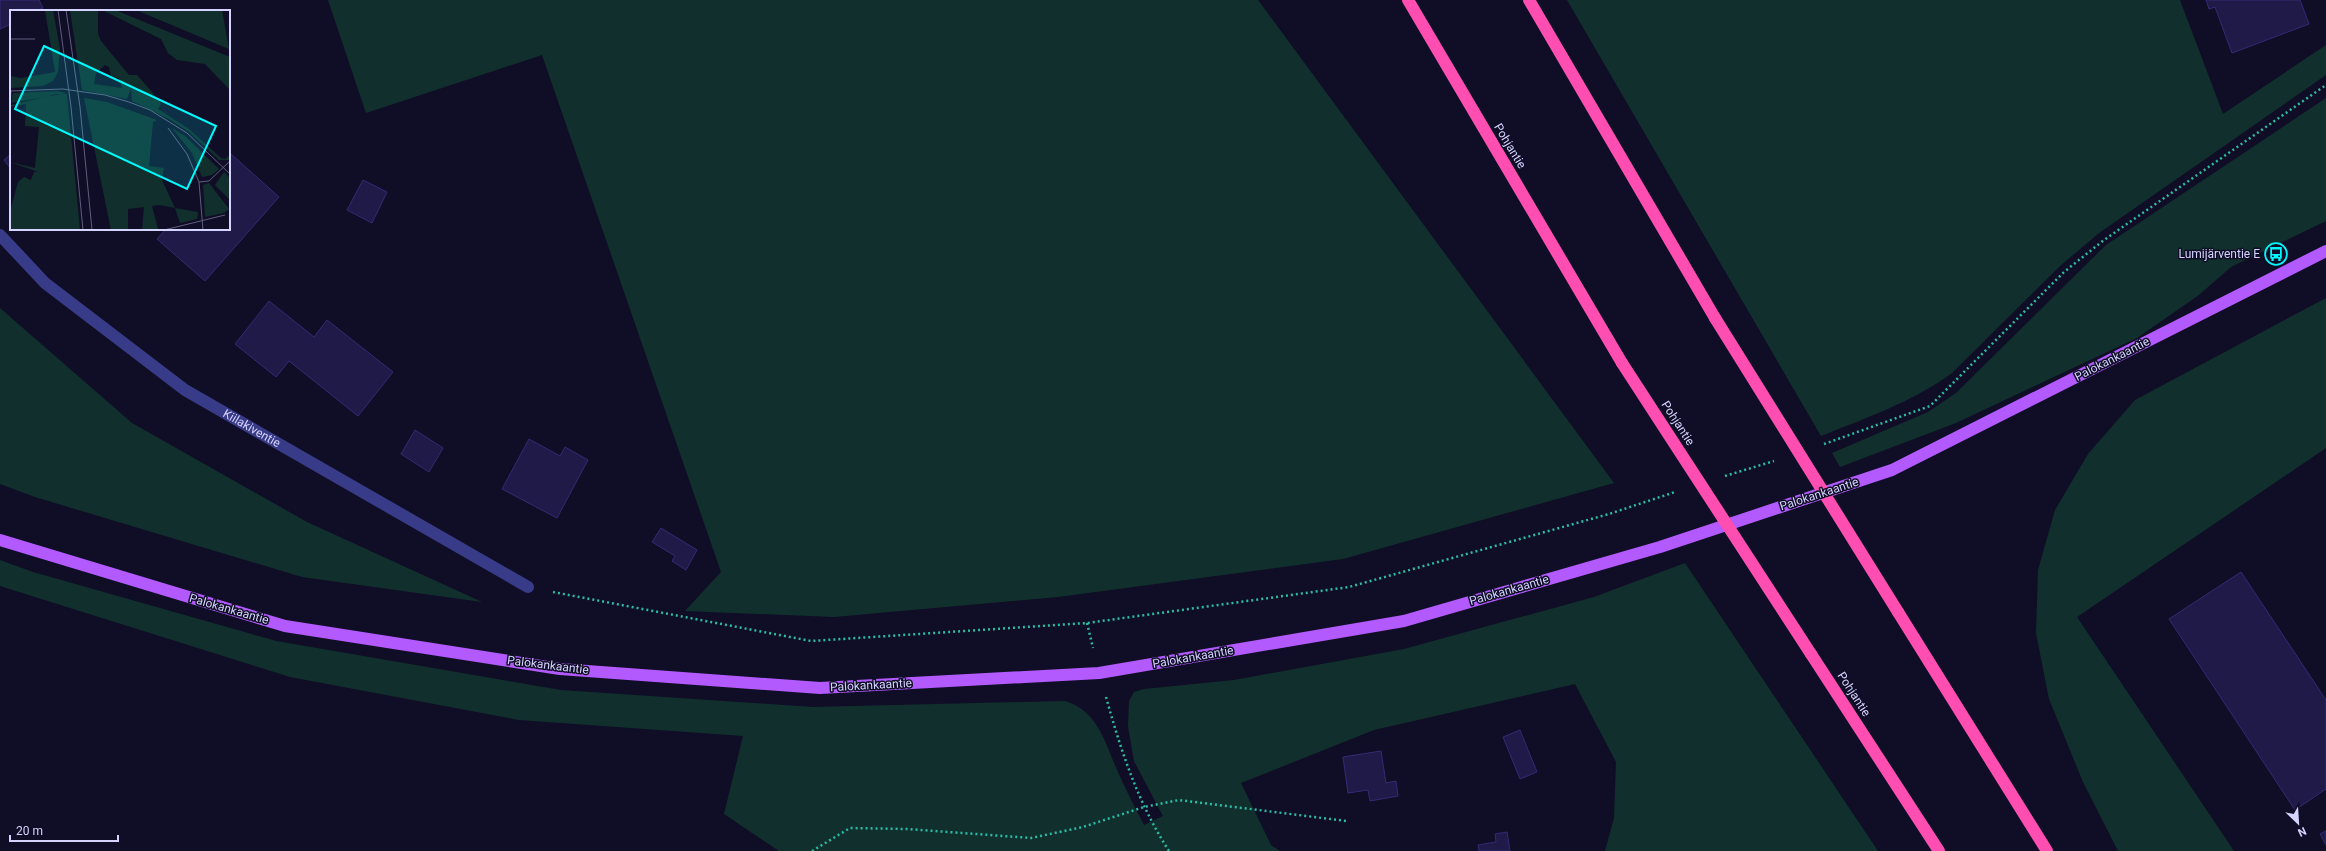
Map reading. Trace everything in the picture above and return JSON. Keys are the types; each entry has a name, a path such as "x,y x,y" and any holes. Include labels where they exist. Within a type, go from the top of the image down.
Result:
{"highway":[{"name":"Pohjantie","path":"1408,0 1622,363 1939,851"},
{"path":"1529,0 1716,318 2047,851"}],"main road":[{"name":"Palokankaantie","path":"0,540 285,626 560,669 820,688 1099,673 1404,621 1660,547 1892,470 2326,251"}],"street":[{"name":"Kiilakiventie","path":"0,235 45,283 185,390 528,587"}],"path":[{"path":"1816,447 1930,406 2064,272 2104,240 2326,86"},
{"path":"1720,478 1779,459"},
{"path":"528,587 811,641 1087,623 1349,587 1608,514 1683,490"},
{"path":"1099,673 1126,765 1144,807 1169,851"},
{"path":"812,851 850,828 907,829 1031,838 1082,827 1144,807 1179,800 1346,822"}],"green space":[{"path":"328,0 1258,0 1614,483 1343,559 1058,597 834,617 685,611 721,572 542,55 366,113"},
{"path":"1567,0 2180,0 2223,114 2326,45 2326,75 2099,233 2060,266 1952,373 1921,393 1905,401 1821,436"},
{"path":"2326,98 2326,221 2231,267 2199,295 2137,338 1956,423 1840,467 1832,453 1928,412 1956,393 2106,245"},
{"path":"2326,298 2326,448 2077,617 2234,851 2118,851 2083,782 2049,699 2036,633 2038,570 2055,510 2088,454 2135,400"},
{"path":"0,308 132,423 307,522 482,602 302,577 35,497 0,484"},
{"path":"0,560 33,572 276,641 561,690 813,707 1065,701 1086,712 1093,720 1144,825 1163,816 1134,761 1128,726 1129,701 1134,692 1144,689 1234,680 1404,649 1594,597 1685,563 1878,851 1605,851 1614,818 1616,762 1575,684 1374,730 1241,783 1271,845 1280,851 779,851 724,814 743,736 519,720 290,677 0,586"}],"building":[{"path":"0,0 39,0 43,8 39,10 10,10 10,24 0,29"},
{"path":"2206,0 2300,0 2309,24 2232,53 2215,7 2209,9"},
{"path":"231,154 279,197 205,281 157,239 165,230 230,230"},
{"path":"10,155 10,168 4,160"},
{"path":"363,180 387,192 372,223 347,210"},
{"path":"269,301 314,337 327,320 393,372 358,416 289,361 276,377 235,344"},
{"path":"415,430 443,448 429,472 401,454"},
{"path":"529,439 560,456 565,447 588,460 557,518 502,489"},
{"path":"661,528 697,550 686,570 672,561 675,556 652,542"},
{"path":"2241,572 2326,700 2326,789 2295,810 2169,619"},
{"path":"1520,730 1537,772 1520,779 1503,737"},
{"path":"1381,751 1386,783 1396,781 1398,796 1370,801 1368,790 1348,793 1343,757"},
{"path":"2326,831 2326,845 2320,834"},
{"path":"1507,832 1510,851 1479,851 1478,845 1496,842 1495,834"}],"place":[{"name":"Lumijärventie E","path":"2276,254"}]}
